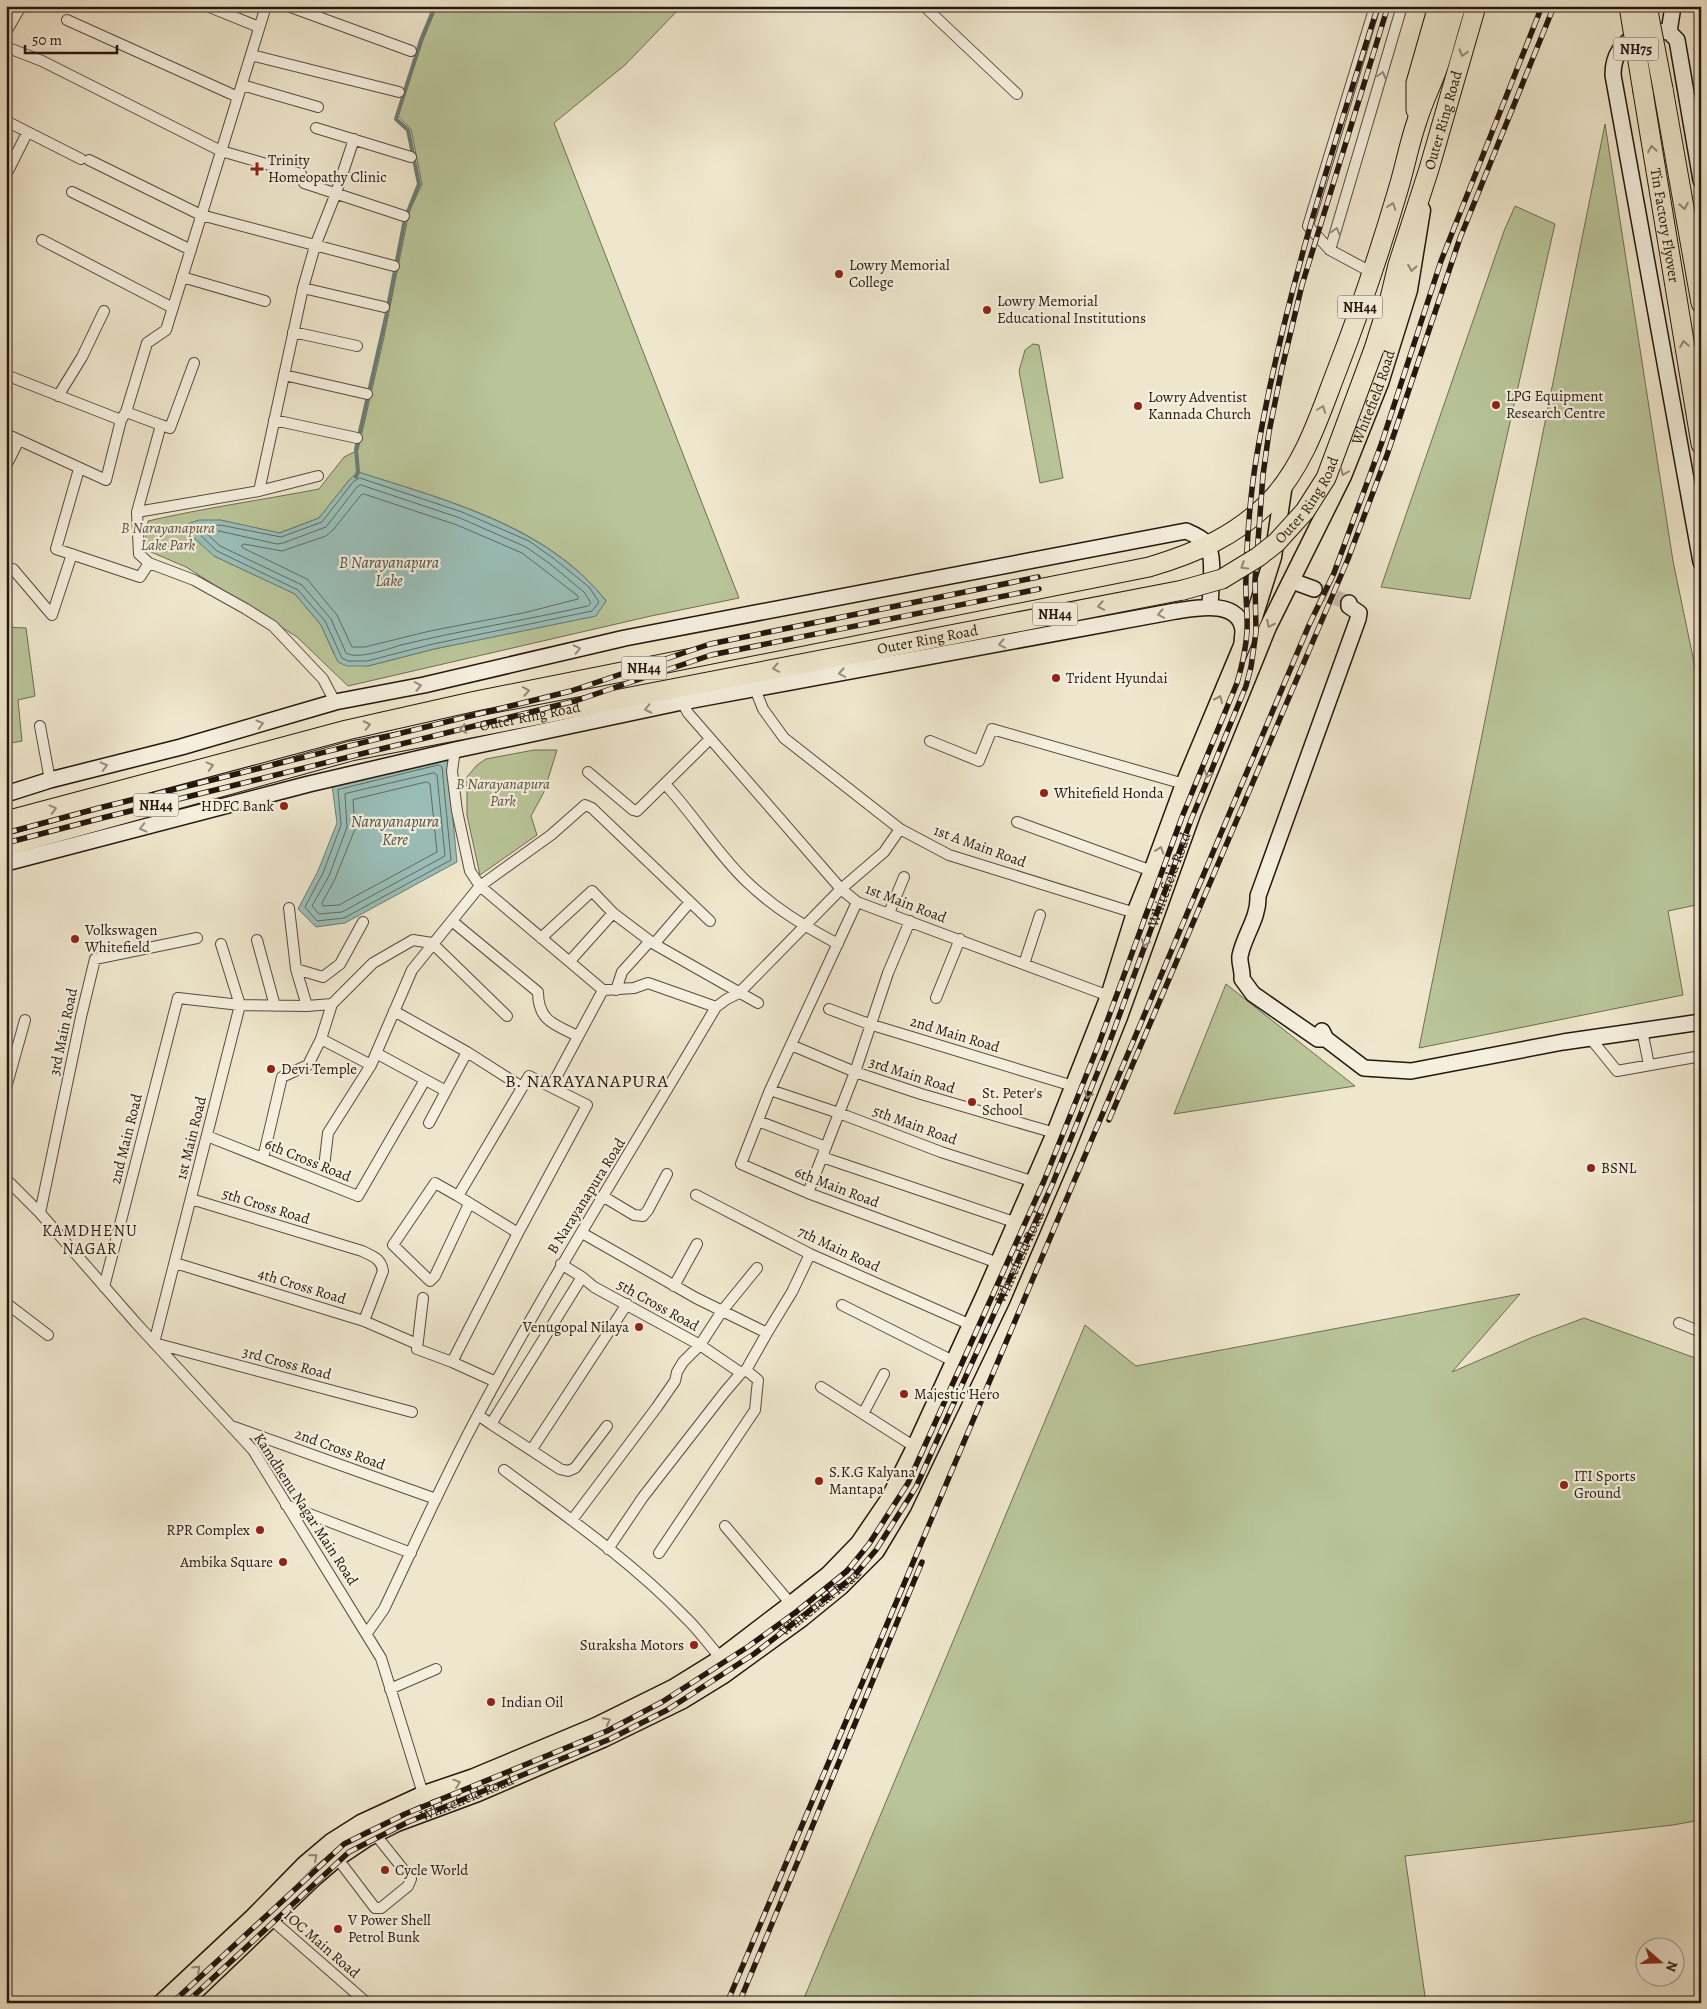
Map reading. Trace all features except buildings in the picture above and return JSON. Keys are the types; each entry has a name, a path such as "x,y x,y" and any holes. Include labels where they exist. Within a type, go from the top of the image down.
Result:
{"highway":[{"name":"Outer Ring Road","path":"1416,122 1416,83 1438,6"},
{"name":"Outer Ring Road","path":"6,821 347,730 486,699 1149,567 1185,556 1240,528 1284,484 1302,454 1318,418 1355,322 1398,191 1416,122 1436,72 1456,6"},
{"name":"Outer Ring Road","path":"6,846 351,751 1184,590 1222,579 1258,557 1277,542 1305,511 1326,478 1374,349 1476,6"},
{"name":"Tin Factory Flyover","path":"1629,6 1701,444"},
{"name":"Tin Factory Flyover","path":"1647,6 1701,303"}],"main road":[{"name":"Whitefield Road","path":"183,2003 337,1858 426,1802 474,1777 596,1726 673,1688 720,1657 791,1604 828,1574 859,1544 922,1451 1001,1301 1042,1185 1119,1017 1202,787 1268,627 1343,476 1380,383 1409,290 1429,169"},
{"name":"Whitefield Road","path":"161,2003 253,1917 305,1864 331,1842 361,1823 426,1802 478,1792 603,1739 683,1700 722,1676 810,1612 840,1587 876,1551 903,1506 955,1362 998,1263 1017,1223 1042,1185 1055,1134 1109,996 1135,913 1184,784 1254,617 1273,557 1284,484"}],"street":[{"path":"6,32 21,6"},
{"path":"207,6 259,27"},
{"path":"6,434 106,480 147,344 166,330 266,6"},
{"path":"288,6 411,51"},
{"path":"924,6 1017,94"},
{"path":"1371,272 1330,250 1308,226 1375,6"},
{"path":"1330,250 1402,6"},
{"path":"1669,32 1673,6"},
{"path":"67,20 238,97"},
{"path":"1701,180 1677,40 1669,32 1642,30 1622,46 1616,57 1613,75 1701,562"},
{"path":"6,47 42,61 221,152 302,178 336,194 404,216"},
{"path":"251,55 399,92"},
{"path":"242,85 318,108"},
{"path":"6,121 27,133 202,216 394,266"},
{"path":"316,128 411,157"},
{"path":"6,175 27,133"},
{"path":"259,491 303,288 315,246 336,194 354,140"},
{"path":"72,192 191,250"},
{"path":"42,240 173,308"},
{"path":"182,277 265,301"},
{"path":"303,288 384,307"},
{"path":"58,396 82,357 104,311"},
{"path":"293,332 358,346"},
{"path":"6,375 58,396 170,428 194,363"},
{"path":"284,376 367,394"},
{"path":"274,420 357,438"},
{"path":"161,425 137,512 139,554 149,563 194,580 273,626 323,679 334,702"},
{"path":"6,466 19,440"},
{"path":"79,469 56,549 140,577 149,563"},
{"path":"137,512 259,491 318,476"},
{"path":"6,794 50,780 181,747 334,702 424,685 625,638 1186,531 1202,539 1208,545 1212,566 1210,607"},
{"path":"12,569 52,615 72,554"},
{"path":"1292,581 1314,589"},
{"path":"1258,907 1266,900 1364,616 1364,610 1351,602 1349,606 1359,613 1358,619 1258,896 1258,907 1240,956 1243,971 1251,973 1269,995 1323,1032 1326,1039 1364,1068 1411,1071 1554,1044 1701,1022"},
{"path":"6,863 309,784 455,750 682,702 1176,611 1210,607 1235,614 1243,630 1242,648"},
{"name":"1st A Main Road","path":"755,689 763,709 784,738 900,828 949,855 1135,913"},
{"name":"1st Main Road","path":"682,702 688,713 710,739 841,889 857,902 1109,996"},
{"path":"40,726 50,780"},
{"path":"930,741 979,761 992,729 1184,784"},
{"path":"588,772 637,811 710,739"},
{"path":"455,750 452,771 457,811 470,871 480,886 603,990 634,988 648,983 716,1007"},
{"path":"665,784 745,880 799,924 838,944"},
{"path":"324,1167 328,1133 371,1064 412,970 480,886 551,835 585,805 592,808 710,921"},
{"path":"1017,822 1152,871"},
{"name":"B Narayanapura Road","path":"366,1633 384,1609 478,1415 561,1264 604,1197 716,1007 739,993 841,889 884,852 900,828"},
{"path":"889,914 904,877"},
{"path":"541,938 592,891 613,912 652,943 758,1003"},
{"path":"616,990 622,972 690,902"},
{"name":"6th Main Road","path":"857,902 770,1090 741,1164 808,1193 998,1263"},
{"path":"289,908 296,969 306,1006"},
{"path":"570,961 613,912"},
{"path":"1024,964 1040,915"},
{"path":"452,921 538,992 542,1013 547,1020 578,1036"},
{"path":"808,1193 855,1072 870,1024 910,921"},
{"path":"296,969 323,977 340,964 363,922"},
{"name":"3rd Main Road","path":"40,1213 95,959 197,938"},
{"path":"257,940 276,1006"},
{"path":"263,1158 282,1078 308,1065 322,1039 332,1004 373,963 413,940 432,943 507,1016"},
{"path":"936,998 960,940"},
{"path":"221,944 240,1005 306,1006 332,1004"},
{"path":"551,1087 603,990"},
{"name":"2nd Main Road","path":"104,1287 178,998 240,1005"},
{"name":"1st Main Road","path":"154,1343 240,1005"},
{"name":"2nd Main Road","path":"829,1009 870,1024 1073,1086"},
{"path":"394,1011 467,1052 522,1087"},
{"path":"6,1088 25,1020"},
{"path":"1642,1030 1649,1065"},
{"path":"322,1039 371,1064"},
{"path":"1592,1039 1617,1071 1701,1056"},
{"name":"3rd Main Road","path":"791,1045 855,1072 1055,1134"},
{"path":"429,1123 467,1052"},
{"path":"376,1053 446,1091"},
{"path":"458,1196 529,1076 588,1106 518,1233 452,1362 496,1382"},
{"name":"6th Cross Road","path":"207,1136 358,1196 425,1080"},
{"name":"5th Main Road","path":"770,1090 839,1112 941,1152 1042,1185"},
{"path":"758,1121 826,1147"},
{"path":"822,1157 1017,1223"},
{"path":"604,1197 634,1215 643,1216 668,1174"},
{"path":"469,1204 434,1279 430,1281 393,1245 435,1183 518,1233"},
{"name":"Kamdhenu Nagar Main Road","path":"8,1184 40,1213 154,1343 253,1450 381,1658 426,1802"},
{"name":"7th Main Road","path":"696,1195 810,1254 971,1325"},
{"name":"5th Cross Road","path":"191,1200 362,1251 378,1259 383,1271 364,1321"},
{"path":"582,1233 674,1286 767,1333"},
{"path":"674,1286 697,1244"},
{"path":"608,1549 643,1497 744,1372 792,1292 810,1254"},
{"name":"4th Cross Road","path":"175,1263 364,1321 417,1344 418,1349 452,1362"},
{"name":"5th Cross Road","path":"561,1264 594,1287 700,1345 744,1372"},
{"path":"572,1520 657,1407 675,1381 677,1372 683,1362 700,1345 722,1311 757,1268"},
{"path":"492,1424 582,1277"},
{"path":"417,1344 423,1298"},
{"path":"6,1303 48,1335"},
{"path":"532,1449 627,1304"},
{"path":"842,1305 955,1362"},
{"path":"1679,1323 1701,1332"},
{"name":"3rd Cross Road","path":"154,1343 412,1412"},
{"path":"659,1553 755,1410 758,1380 744,1372"},
{"path":"863,1414 884,1374"},
{"path":"821,1387 922,1451"},
{"path":"478,1415 560,1469 568,1471 574,1468 607,1426"},
{"name":"2nd Cross Road","path":"233,1427 436,1499"},
{"path":"504,1470 608,1549 686,1618 720,1657"},
{"path":"286,1505 411,1553"},
{"path":"725,1526 791,1604"},
{"path":"390,1689 436,1669"},
{"path":"337,1858 375,1908 381,1908 408,1886 411,1880 375,1834"},
{"name":"IOC Main Road","path":"253,1917 272,1920 367,2003"}],"green space":[{"name":"B Narayanapura Lake Park","path":"437,6 682,6 625,65 554,123 739,598 651,616 348,686 297,637 186,567 144,549 148,521 319,489 344,457 358,450 384,337 409,212 422,184 411,129 398,116 423,40","holes":["358,472 459,505 493,518 525,534 555,553 582,575 606,601 595,616 434,649 368,666 334,654 321,625 295,594 214,556 220,520 279,533 319,518 350,479"]},
{"path":"1605,124 1673,561 1701,696 1701,904 1668,911 1683,995 1419,1048"},
{"path":"1515,206 1555,224 1470,599 1381,587 1504,231"},
{"path":"1033,344 1039,345 1063,478 1040,483 1019,371 1025,350"},
{"path":"6,627 26,628 35,696 18,700 22,741 6,744"},
{"name":"B Narayanapura Park","path":"534,750 557,750 544,792 531,816 537,835 480,875 467,815 467,777 477,765 486,759"},
{"path":"1226,984 1355,1086 1174,1114"},
{"path":"1520,1294 1452,1372 1533,1337 1584,1318 1701,1360 1701,1820 1673,1825 1405,1856 1426,2003 802,2003 1085,1325 1136,1366"}],"water":[{"name":"B Narayanapura Lake","path":"358,472 459,505 525,535 555,553 582,575 606,601 596,616 434,649 368,666 347,666 338,662 321,625 295,594 214,556 195,539 184,525 199,520 220,520 280,533 319,518 350,479"},
{"name":"Narayanapura Kere","path":"447,758 457,862 345,923 316,927 298,909 318,871 337,823 332,785"}],"waterway":[{"path":"356,477 358,472 356,449 386,317 405,219 419,184 408,130 396,119 421,40 435,6"}],"tunnel":[{"path":"1314,589 1349,603"}],"railway":[{"path":"172,2003 344,1844 405,1814 607,1731 662,1702 749,1646 796,1612 847,1571 869,1544 908,1483 1044,1181 1098,1046 1182,817 1237,683 1244,657 1247,631 1247,547 1251,500 1257,454 1268,397 1294,284 1378,6"},
{"path":"186,2003 349,1852 408,1822 610,1739 667,1710 754,1654 853,1577 876,1550 916,1487 1052,1185 1107,1049 1191,820 1246,686 1256,632 1255,581 1263,475 1269,432 1282,368 1302,285 1388,6"},
{"path":"727,2003 1309,625 1334,573 1382,442 1441,261 1542,6"},
{"path":"1109,1120 1348,559 1387,455 1460,238 1554,6"},
{"path":"6,833 99,808 571,691 710,644 1038,577"},
{"path":"6,843 575,701 711,655 1039,589"},
{"path":"739,2003 922,1562"}],"place":[{"name":"Trinity Homeopathy Clinic","path":"257,169"},
{"name":"Lowry Memorial College","path":"839,274"},
{"name":"Lowry Memorial Educational Institutions","path":"987,310"},
{"name":"LPG Equipment Research Centre","path":"1496,405"},
{"name":"Lowry Adventist Kannada Church","path":"1138,406"},
{"name":"Trident Hyundai","path":"1056,678"},
{"name":"Whitefield Honda","path":"1044,793"},
{"name":"HDFC Bank","path":"284,806"},
{"name":"Volkswagen Whitefield","path":"75,939"},
{"name":"Devi Temple","path":"271,1069"},
{"name":"St. Peter's School","path":"972,1102"},
{"name":"BSNL","path":"1591,1168"},
{"name":"Venugopal Nilaya","path":"639,1327"},
{"name":"Majestic Hero","path":"904,1394"},
{"name":"S.K.G Kalyana Mantapa","path":"819,1481"},
{"name":"ITI Sports Ground","path":"1564,1485"},
{"name":"RPR Complex","path":"260,1530"},
{"name":"Ambika Square","path":"283,1562"},
{"name":"Suraksha Motors","path":"694,1645"},
{"name":"Indian Oil","path":"491,1702"},
{"name":"Cycle World","path":"385,1870"},
{"name":"V Power Shell Petrol Bunk","path":"338,1929"}],"district":[{"name":"B. NARAYANAPURA","path":"587,1081"},
{"name":"KAMDHENU NAGAR","path":"90,1239"}]}
